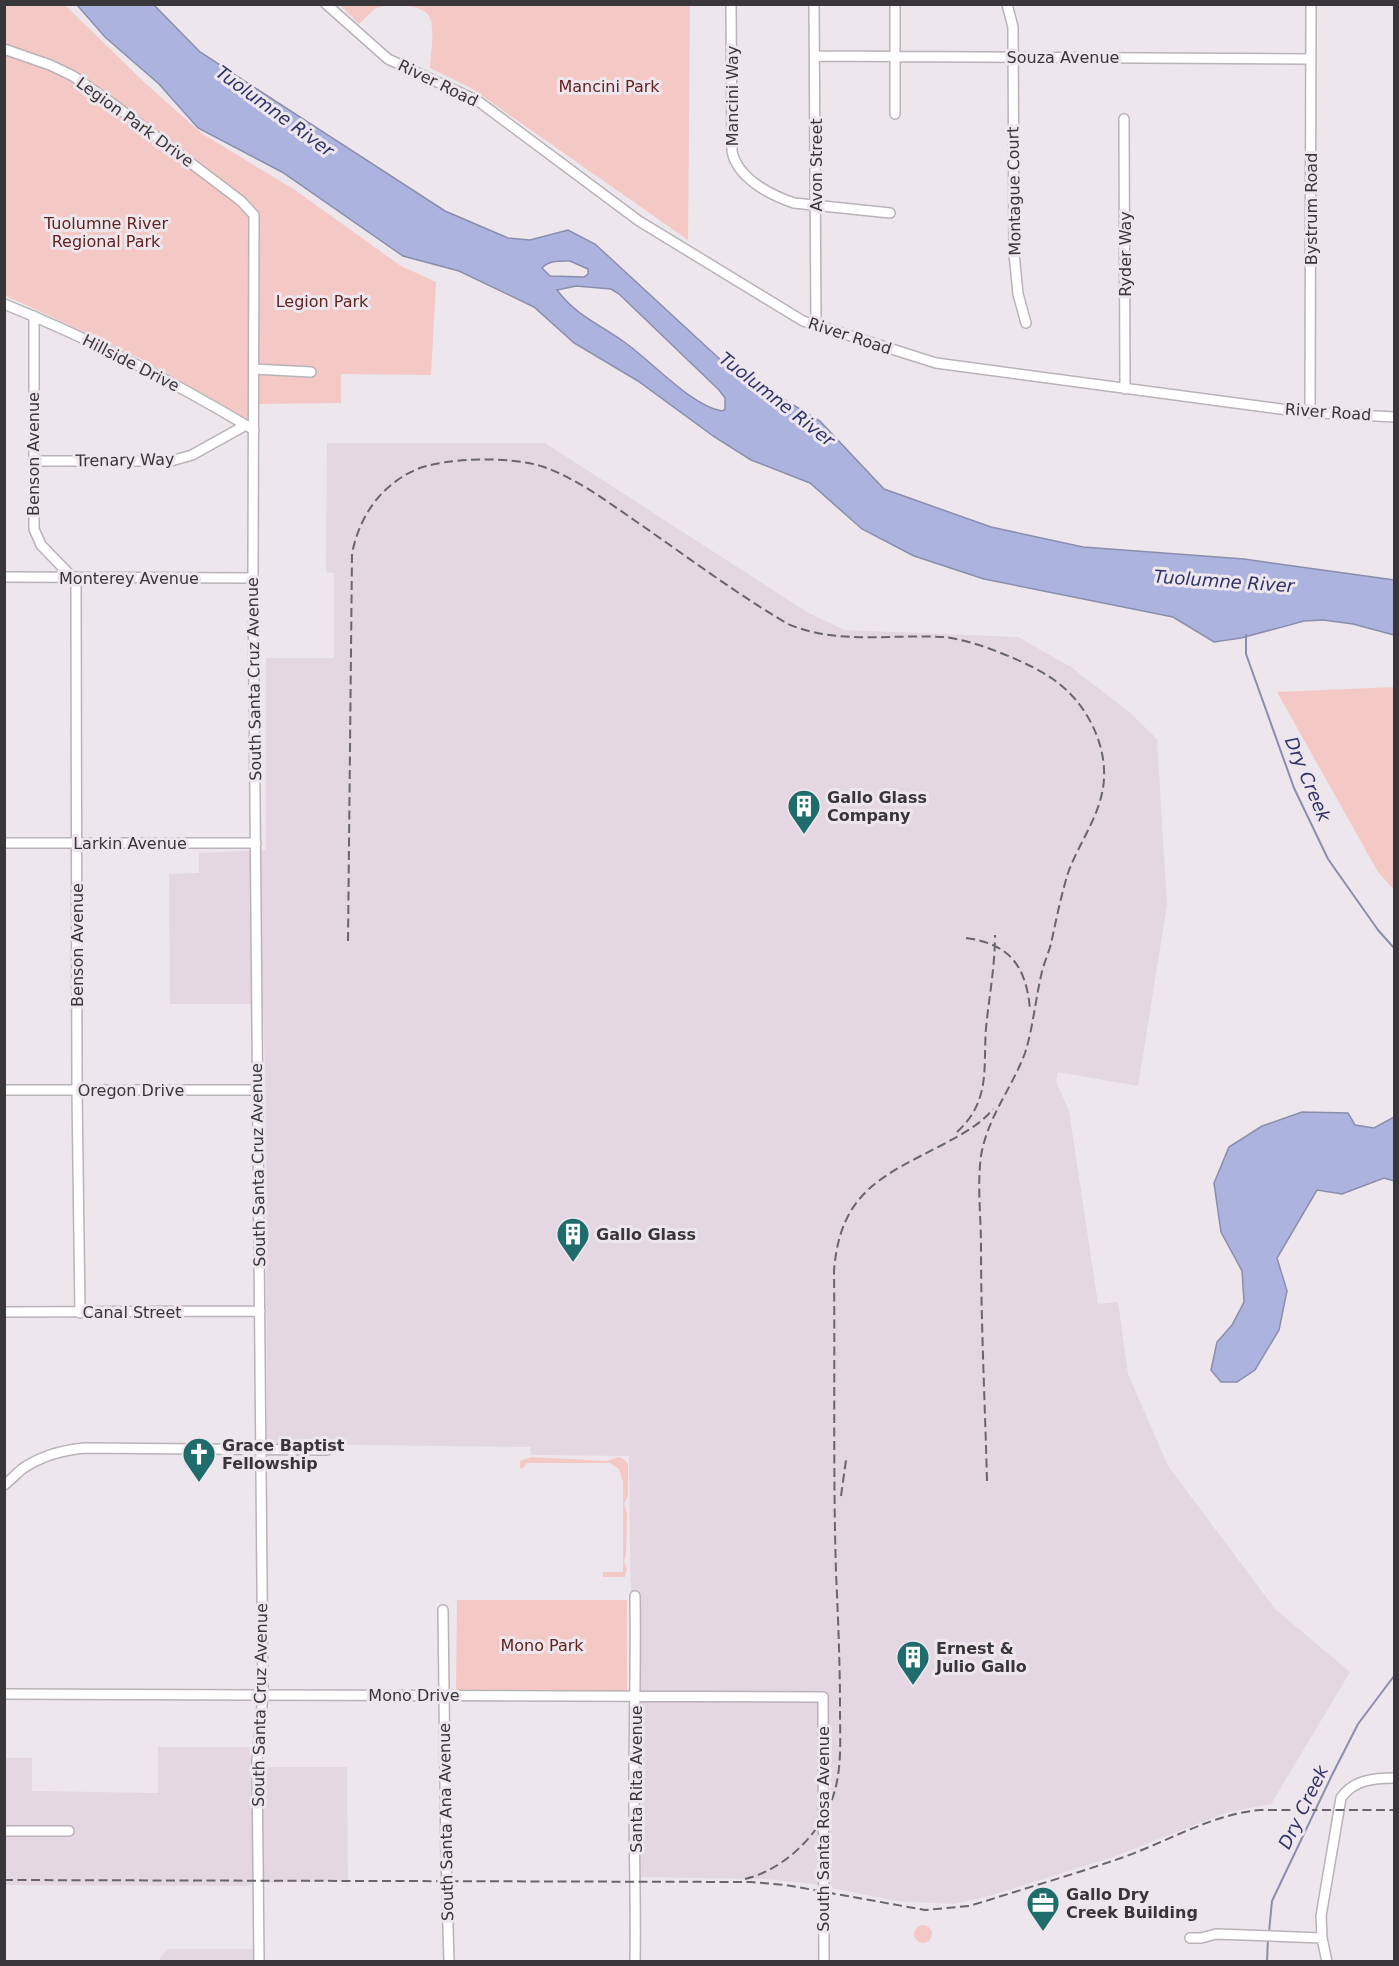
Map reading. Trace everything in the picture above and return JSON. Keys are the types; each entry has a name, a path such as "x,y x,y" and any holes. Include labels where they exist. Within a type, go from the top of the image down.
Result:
{"street":[{"name":"River Road","path":"326,4 388,59 478,101 639,221 802,321 936,363 1310,413 1395,417"},
{"name":"Mancini Way","path":"731,4 733,159 737,167 748,179 785,200 890,213"},
{"name":"Avon Street","path":"814,4 816,325"},
{"path":"895,4 895,114"},
{"name":"Montague Court","path":"1007,4 1013,27 1014,254 1018,294 1026,323"},
{"name":"Bystrum Road","path":"1310,413 1311,4"},
{"name":"Legion Park Drive","path":"4,49 50,65 73,76 241,201 254,215"},
{"name":"Souza Avenue","path":"816,56 1311,59"},
{"name":"Ryder Way","path":"1124,119 1125,389"},
{"name":"South Santa Cruz Avenue","path":"254,215 254,369 250,428 263,1694 257,1761 259,1962"},
{"name":"Hillside Drive","path":"4,304 149,370 250,428"},
{"name":"Benson Avenue","path":"34,316 33,521 36,536 41,545 74,577 80,1313"},
{"path":"254,369 311,372"},
{"name":"Trenary Way","path":"33,461 171,461 192,455 250,428"},
{"name":"Monterey Avenue","path":"4,577 253,578"},
{"name":"Larkin Avenue","path":"4,843 256,843"},
{"name":"Oregon Drive","path":"4,1090 257,1090"},
{"name":"Canal Street","path":"4,1312 260,1311"},
{"path":"4,1485 34,1462 70,1449 327,1450"},
{"name":"Santa Rita Avenue","path":"635,1596 635,1962"},
{"name":"South Santa Ana Avenue","path":"443,1610 449,1962"},
{"name":"Mono Drive","path":"4,1694 823,1697"},
{"name":"South Santa Rosa Avenue","path":"823,1697 824,1962"},
{"path":"1327,1962 1322,1938 1322,1907 1341,1798 1358,1783 1395,1778"},
{"path":"4,1831 69,1831"},
{"path":"1190,1938 1202,1938 1216,1934 1322,1938"}],"shaded area":[{"path":"327,443 545,443 807,612 844,630 1018,637 1071,667 1129,712 1157,739 1167,905 1138,1086 1058,1072 1056,1082 1069,1111 1098,1304 1118,1302 1128,1374 1168,1466 1275,1609 1350,1672 1271,1804 1228,1812 1113,1857 986,1897 953,1904 896,1901 812,1884 765,1879 634,1877 629,1456 531,1455 530,1447 267,1444 266,1113 263,1004 170,1004 169,874 199,873 199,853 266,850 266,658 334,658 334,573 326,572"},
{"path":"158,1747 257,1747 258,1767 347,1767 348,1881 254,1883 247,1886 5,1885 5,1758 32,1758 32,1791 158,1793"},
{"path":"168,1949 257,1949 257,1961 160,1962 160,1958"}],"green space":[{"path":"4,5 65,5 144,82 201,133 295,190 401,266 436,282 431,375 341,374 341,403 249,404 249,420 139,358 5,296"},
{"path":"340,5 390,5 375,9 359,24"},
{"name":"Mancini Park","path":"402,5 690,5 688,240 471,88 430,68 431,21 428,15 416,7"},
{"path":"1394,687 1394,890 1378,872 1277,692"},
{"path":"532,1457 606,1461 619,1457 625,1460 628,1464 628,1496 624,1504 627,1513 625,1577 603,1577 603,1572 623,1572 623,1482 619,1469 610,1463 527,1463 522,1469 520,1468 520,1461"},
{"name":"Mono Park","path":"457,1600 627,1600 627,1691 456,1690"},
{"path":"923,1925 929,1928 932,1934 929,1940 923,1943 917,1940 914,1934 917,1928"}],"water":[{"name":"Tuolumne River","path":"77,5 154,5 200,52 445,211 508,238 530,240 568,230 595,244 724,363 820,421 884,489 991,527 1083,547 1244,559 1394,580 1394,635 1353,624 1323,620 1304,621 1241,638 1214,642 1173,617 984,579 914,556 862,529 810,483 751,460 713,436 638,381 574,343 534,307 459,271 403,256 282,172 198,128 159,84 105,37","holes":["570,261 588,269 588,274 584,277 550,276 542,268 551,262","576,286 611,289 619,294 719,390 725,398 725,409 722,411 710,407 686,393 627,344 581,314 557,290"]},
{"path":"1302,1112 1348,1113 1355,1125 1374,1128 1394,1117 1394,1181 1384,1178 1342,1194 1317,1190 1277,1258 1287,1291 1279,1330 1255,1370 1237,1382 1221,1382 1211,1370 1217,1342 1232,1325 1244,1302 1242,1271 1221,1232 1214,1183 1229,1147 1262,1126"}],"waterway":[{"name":"Dry Creek","path":"1246,635 1246,654 1294,788 1328,859 1378,930 1394,948"},
{"name":"Dry Creek","path":"1269,1932 1272,1901 1332,1775 1358,1724 1394,1676"},
{"name":"Dry Creek","path":"1267,1962 1268,1937"}],"railway":[{"path":"348,941 352,554 360,528 373,504 391,485 415,470 443,462 461,460 515,461 544,467 590,490 729,587 788,624 845,637 923,636 970,642 1018,660 1057,682 1077,701 1092,725 1102,751 1104,779 1095,816 1065,882 1042,972 1025,1053 994,1116 981,1156 979,1190 987,1481"},
{"path":"957,1132 975,1108 983,1083 995,935"},
{"path":"966,938 994,946 1013,960 1020,969 1030,1009"},
{"path":"745,1879 775,1867 789,1857 812,1834 830,1805 839,1770 834,1271 838,1244 845,1222 855,1205 884,1177 970,1129 993,1109"},
{"path":"841,1496 846,1460"},
{"path":"4,1880 751,1882 786,1885 925,1910 969,1906 989,1900 1121,1858 1207,1823 1242,1813 1260,1810 1394,1810"}],"place":[{"name":"Gallo Glass Company","path":"804,835"},
{"name":"Gallo Glass","path":"573,1263"},
{"name":"Grace Baptist Fellowship","path":"199,1483"},
{"name":"Ernest & Julio Gallo","path":"913,1686"},
{"name":"Gallo Dry Creek Building","path":"1043,1932"}],"park label":[{"name":"Tuolumne River Regional Park","path":"106,232"},
{"name":"Legion Park","path":"322,301"}]}
